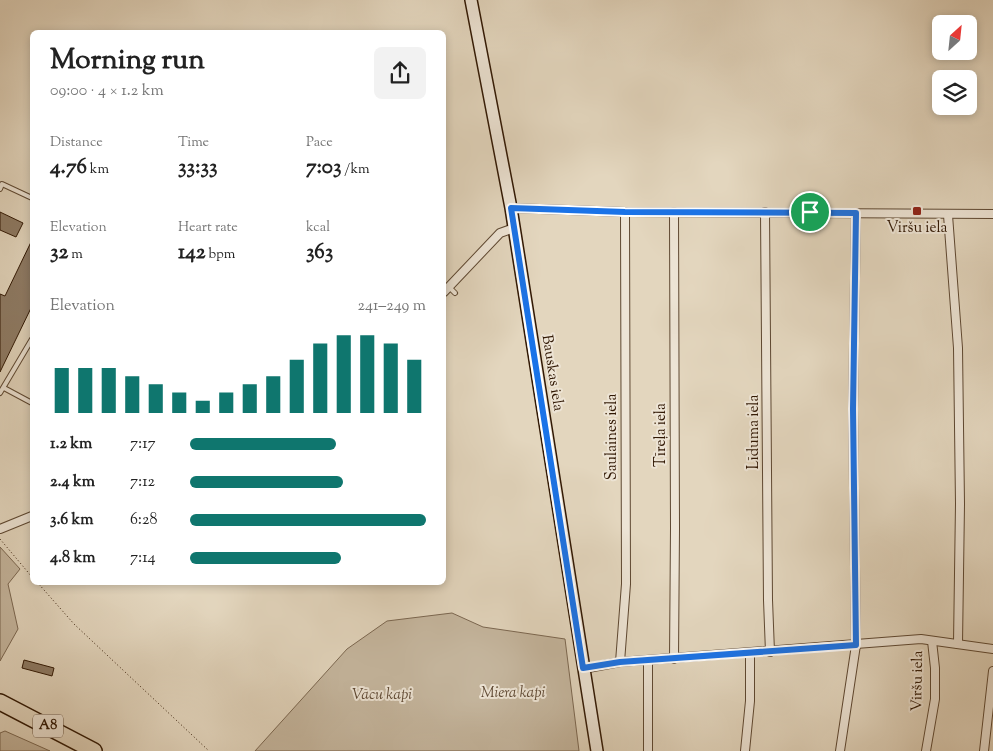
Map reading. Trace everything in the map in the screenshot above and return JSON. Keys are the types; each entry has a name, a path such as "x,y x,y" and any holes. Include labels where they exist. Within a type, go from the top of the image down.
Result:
{"highway":[{"name":"A8","path":"0,702 94,751"}],"street":[{"name":"Bauskas iela","path":"471,0 511,208 583,668 598,751"},
{"path":"511,208 625,212 993,214"},
{"name":"Saulaines iela","path":"620,662 626,584 625,212"},
{"name":"Tīreļa iela","path":"674,212 674,659"},
{"name":"Līduma iela","path":"765,212 770,652"},
{"path":"840,751 856,645 853,409 856,213"},
{"path":"948,215 958,348 960,504 958,644"},
{"path":"449,290 500,233 514,228"},
{"path":"0,528 30,517"},
{"path":"583,668 620,662 921,639 993,649 993,654"},
{"name":"Viršu iela","path":"926,751 935,699 935,668 932,641"},
{"path":"745,751 750,701 750,653"},
{"path":"648,660 648,751"},
{"path":"984,751 993,671"}],"lane":[{"path":"0,189 2,184 30,197"},
{"path":"0,393 30,342"},
{"path":"4,388 30,402"}],"path":[{"path":"0,540 30,575"},
{"path":"40,585 74,624 208,751"}],"green space":[{"path":"0,547 20,569 8,584 18,629 0,661"},
{"path":"452,613 483,627 565,639 579,751 255,751 347,649 387,621"},
{"path":"5,731 50,751 0,751 0,733"}],"building":[{"path":"0,212 23,223 16,237 0,230"},
{"path":"30,244 30,310 0,372 0,294 5,296"},
{"path":"24,660 54,668 52,676 22,668"}],"place":[{"name":"Viršu iela","path":"917,211"}],"route":[{"path":"511,208 625,212 810,212 856,213 853,409 856,645 620,662 583,668 511,208"}],"park label":[{"name":"Miera kapi","path":"513,693"},
{"name":"Vācu kapi","path":"382,695"}]}
